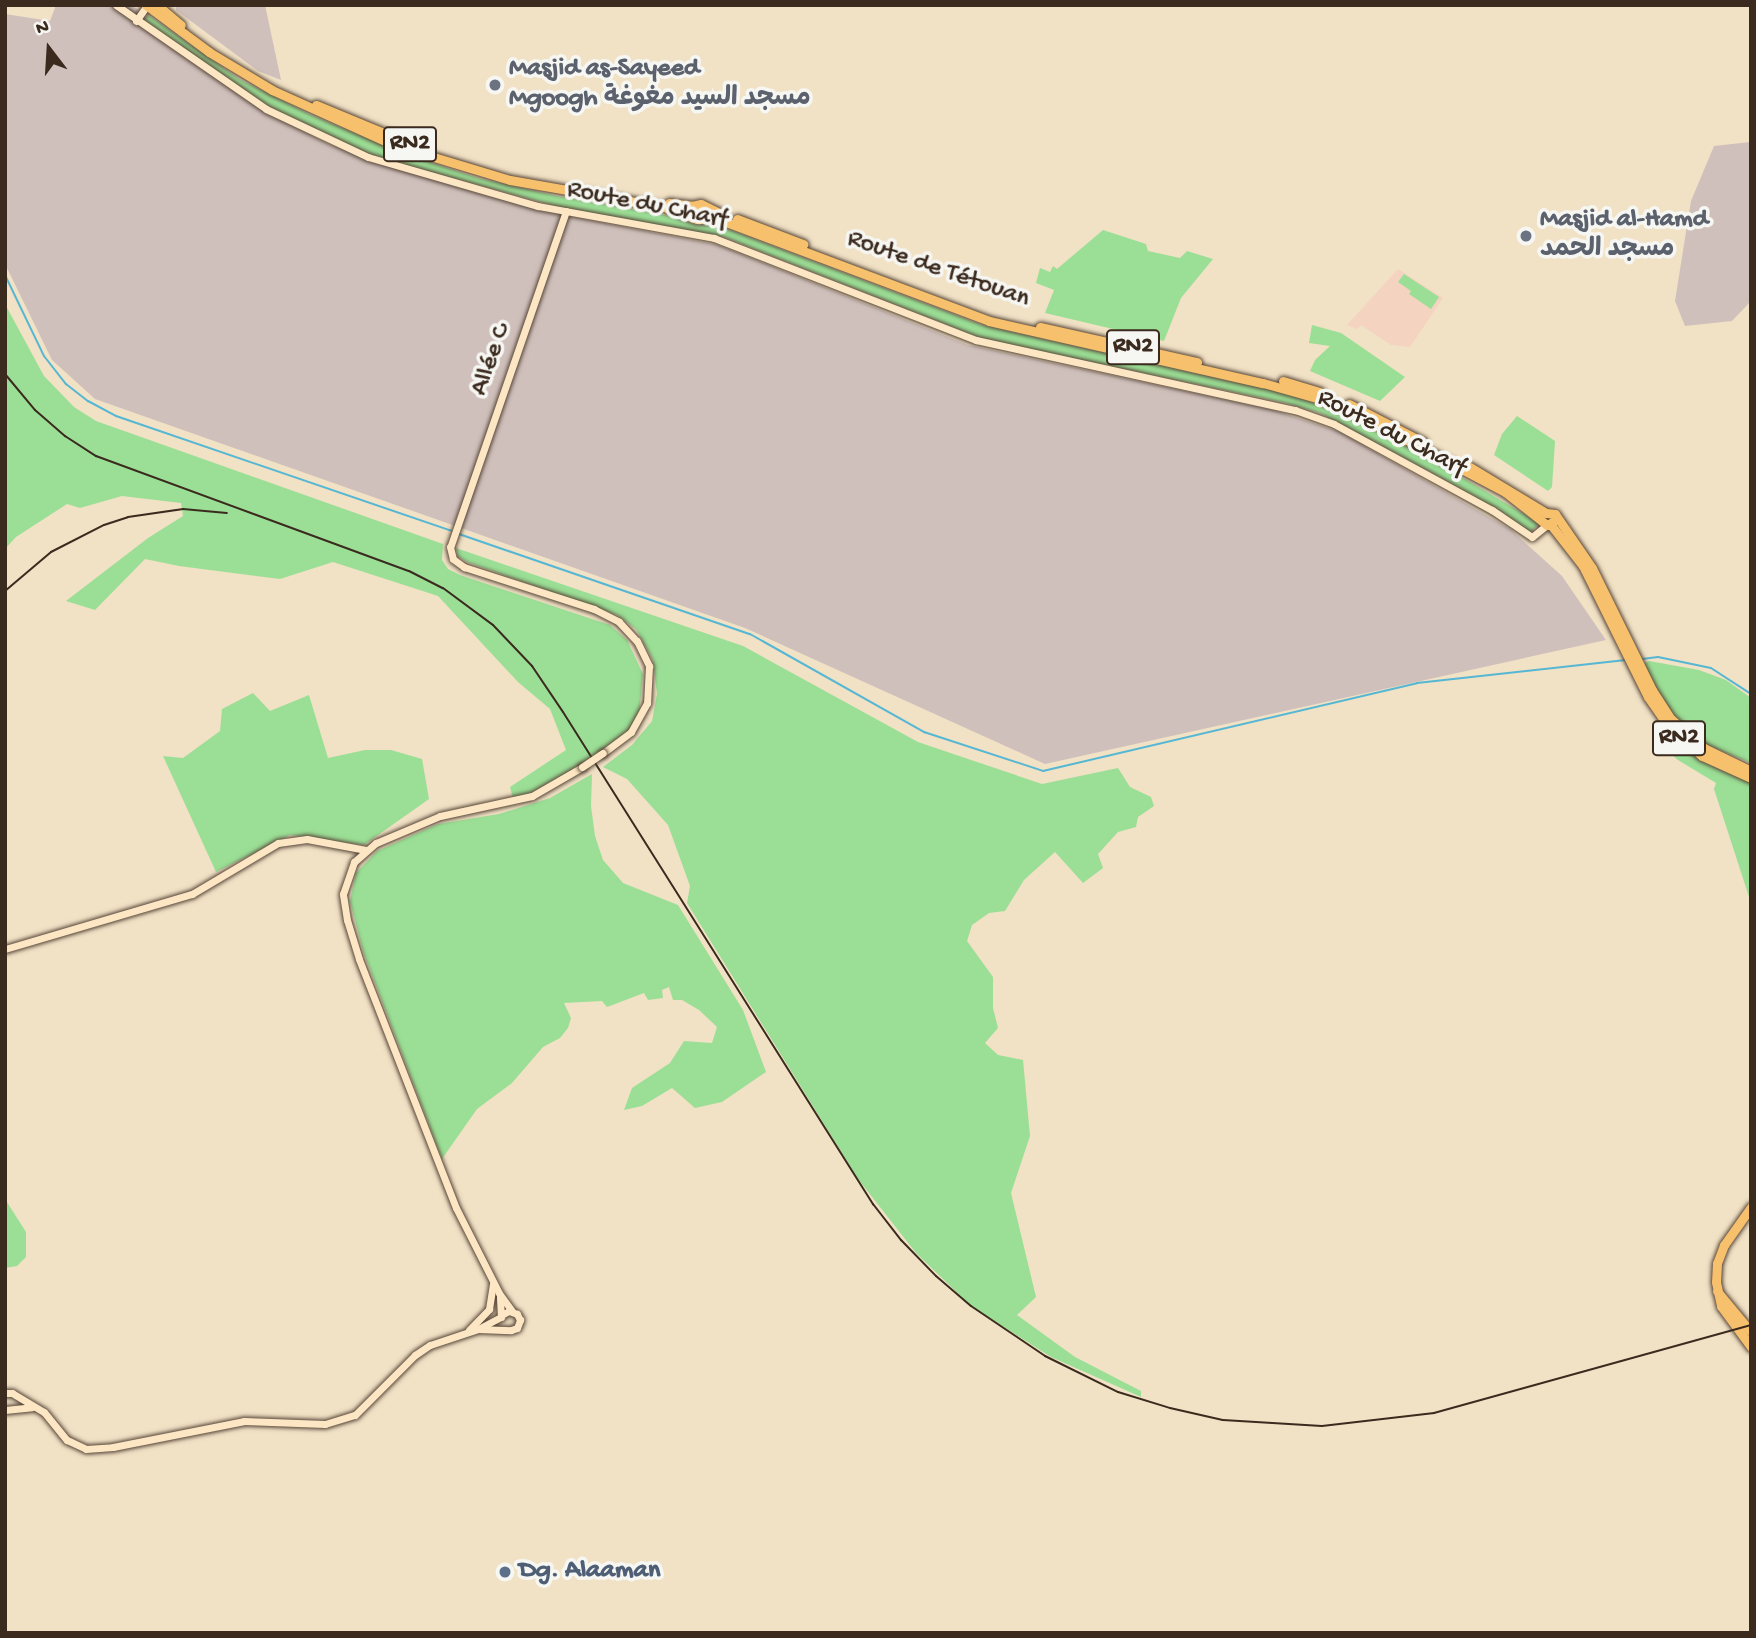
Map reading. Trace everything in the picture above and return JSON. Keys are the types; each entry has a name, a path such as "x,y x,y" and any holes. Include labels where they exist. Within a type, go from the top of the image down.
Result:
{"highway":[{"name":"RN2","path":"146,5 209,52 272,90 394,145 502,178 692,211"},
{"name":"RN2","path":"157,5 219,53 270,84 413,145 511,175 692,211"},
{"name":"Route de Tétouan","path":"692,211 701,204 705,213 989,315 1277,380 1326,394 1372,414 1499,482 1548,521 1592,568 1653,705 1677,735 1710,761 1751,778"},
{"name":"Route de Tétouan","path":"1637,667 1682,731 1718,757 1751,771"},
{"path":"1751,1208 1720,1255 1716,1272 1720,1306 1751,1347"},
{"path":"1717,1291 1751,1332"}],"street":[{"name":"Route du Charf","path":"116,5 244,96 315,135 393,165 566,211 714,238 976,340 1314,416 1461,492 1532,537 1548,521"},
{"path":"136,20 146,5"},
{"name":"Allée C","path":"366,850 386,838 440,816 532,796 582,767 631,732 647,702 649,666 637,641 619,622 603,613 464,567 453,559 450,547 566,211"},
{"path":"5,949 192,894 278,843 307,839 366,850"},
{"path":"5,1393 12,1393 17,1399 48,1415 66,1440 86,1449 113,1447 244,1421 325,1424 344,1419 361,1409 422,1350 467,1331 511,1331 519,1325 519,1317 499,1293 457,1210 382,1020 347,920 343,894 346,879 354,862 366,850"},
{"path":"467,1331 489,1309 493,1280"},
{"path":"499,1293 504,1329"},
{"path":"478,1329 512,1311"},
{"path":"9,1410 17,1399"},
{"path":"9,1410 33,1407"}],"shaded area":[{"path":"56,5 132,5 260,109 330,145 541,211 718,245 968,345 1273,410 1340,432 1510,529 1562,576 1606,640 1045,764 745,628 95,399 52,360 5,264 5,14 50,21"},
{"path":"176,5 265,5 281,80 258,71 176,10"},
{"path":"1750,142 1751,301 1732,321 1685,326 1675,301 1691,201 1714,146"},
{"path":"1398,269 1443,298 1410,347 1391,345 1361,325 1357,329 1347,325"}],"green space":[{"path":"148,15 239,79 309,114 407,155 478,178 557,196 676,217 696,225 717,225 982,325 1280,392 1332,409 1426,456 1539,523 1530,533 1502,512 1320,413 1286,403 986,340 724,237 578,212 373,156 284,116 143,22"},
{"path":"1103,230 1146,244 1148,251 1180,258 1187,251 1213,259 1181,298 1164,341 1045,313 1054,290 1036,283 1040,268 1050,272 1053,266 1057,269"},
{"path":"1404,274 1439,297 1431,309 1409,294 1411,291 1398,282"},
{"path":"5,304 44,376 74,407 96,421 443,544 442,560 448,569 460,575 610,625 627,640 643,674 639,715 627,732 578,766 533,792 513,798 510,787 566,750 550,709 518,682 438,596 333,562 280,579 145,559 95,610 66,601 148,538 183,516 181,503 122,496 80,508 67,504 16,537 5,549"},
{"path":"1312,325 1341,333 1405,377 1380,401 1310,371 1315,360 1330,346 1309,343"},
{"path":"1517,416 1555,441 1552,487 1548,491 1494,455 1502,434"},
{"path":"456,548 743,646 918,742 1042,784 1118,768 1130,787 1151,797 1154,806 1138,817 1136,827 1118,832 1098,854 1103,868 1083,883 1055,852 1024,880 1005,911 989,913 972,925 967,941 993,977 993,1008 998,1028 985,1043 998,1055 1023,1060 1030,1136 1011,1193 1036,1297 1017,1315 1075,1357 1141,1391 1141,1397 1051,1357 971,1306 916,1253 858,1179 687,903 690,886 668,825 627,779 603,767 632,745 652,721 657,694 653,660 636,629 617,615 467,562 458,556"},
{"path":"1649,661 1699,670 1726,680 1751,698 1751,763 1704,744 1674,715 1652,684 1644,663"},
{"path":"253,693 270,711 309,695 328,758 365,750 391,750 422,759 429,799 364,845 290,835 216,872 163,756 183,758 220,731 222,709"},
{"path":"1667,734 1706,763 1751,782 1751,903 1714,789 1716,783 1678,760 1657,742"},
{"path":"592,774 591,806 595,836 603,860 623,883 678,905 743,1010 766,1072 722,1102 695,1108 672,1088 642,1106 624,1110 632,1088 670,1063 684,1041 712,1043 717,1027 699,1010 682,1000 673,1000 669,987 662,990 663,998 648,1000 644,993 607,1007 602,1001 564,1003 571,1018 568,1028 560,1038 543,1047 512,1083 477,1109 442,1159 363,951 350,901 356,873 377,851 438,824 499,814 550,798"},
{"path":"5,1199 26,1232 26,1257 17,1266 5,1268"}],"waterway":[{"path":"5,275 44,356 66,384 88,401 116,416 451,531"},
{"path":"456,533 750,634 924,732 1043,771 1417,683 1626,660"},
{"path":"1642,659 1658,657 1711,668 1751,694"}],"railway":[{"path":"5,374 35,410 65,436 96,456 409,571 443,588 493,625 532,666 563,712 873,1204 901,1240 936,1276 971,1306 1045,1356 1118,1392 1170,1408 1223,1420 1322,1426 1434,1413 1751,1325"},
{"path":"5,591 51,552 104,525 128,517 183,509 227,513"}],"place":[{"name":"Masjid as-Sayeed Mgoogh مسجد السيد مغوغة","path":"495,85"},
{"name":"Masjid al-Hamd مسجد الحمد","path":"1526,236"},
{"name":"Dg. Alaaman","path":"505,1572"}]}
